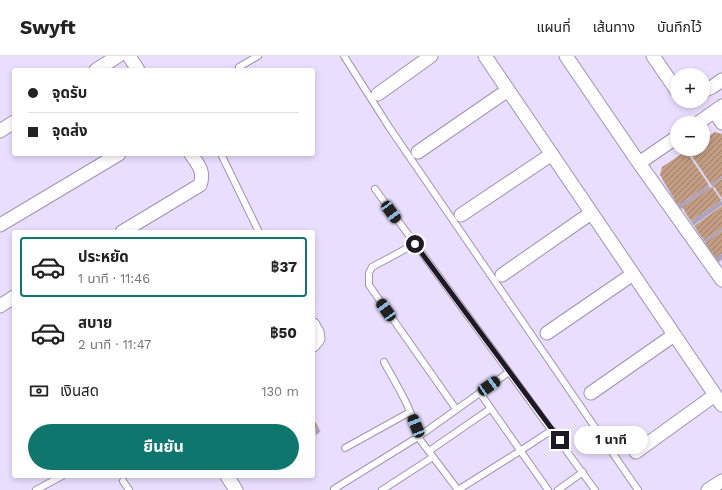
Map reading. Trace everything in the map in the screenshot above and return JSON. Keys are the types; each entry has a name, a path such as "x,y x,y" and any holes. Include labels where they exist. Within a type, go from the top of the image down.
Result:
{"street":[{"path":"99,68 118,56"},
{"path":"129,56 137,68"},
{"path":"378,94 431,56"},
{"path":"485,56 719,400 636,452"},
{"path":"566,56 639,163 722,280"},
{"path":"653,56 670,81"},
{"path":"710,116 720,111 712,86"},
{"path":"418,152 508,90"},
{"path":"0,131 12,123"},
{"path":"639,163 670,143"},
{"path":"461,215 552,154"},
{"path":"0,225 116,156"},
{"path":"125,230 200,185 202,178 201,170 192,156"},
{"path":"502,275 592,213"},
{"path":"547,333 633,274"},
{"path":"0,306 12,298"},
{"path":"315,328 318,332 318,339 315,343"},
{"path":"591,393 674,335"},
{"path":"228,478 236,490"},
{"path":"708,490 722,481"}],"lane":[{"path":"240,68 239,67 258,56"},
{"path":"344,56 389,128 638,490"},
{"path":"222,156 258,230"},
{"path":"375,190 595,490"},
{"path":"415,244 372,267 368,273 368,285 456,409"},
{"path":"384,362 410,412 416,426 418,436 458,490 552,430"},
{"path":"334,489 418,436 509,372"},
{"path":"480,393 548,490"},
{"path":"382,490 490,409"},
{"path":"345,448 410,412"},
{"path":"558,490 582,472"},
{"path":"36,490 58,478"},
{"path":"123,481 129,490"}],"building":[{"path":"715,132 722,134 722,176 711,184 692,156 710,156 710,135"},
{"path":"678,156 689,156 709,185 678,205 660,175 662,167"},
{"path":"722,179 722,198 713,185"},
{"path":"712,187 721,200 691,221 682,207"},
{"path":"722,206 722,228 704,240 694,226"},
{"path":"722,231 722,253 716,258 705,243"},
{"path":"315,422 318,427 315,429"}],"route":[{"path":"415,244 560,440"}]}
